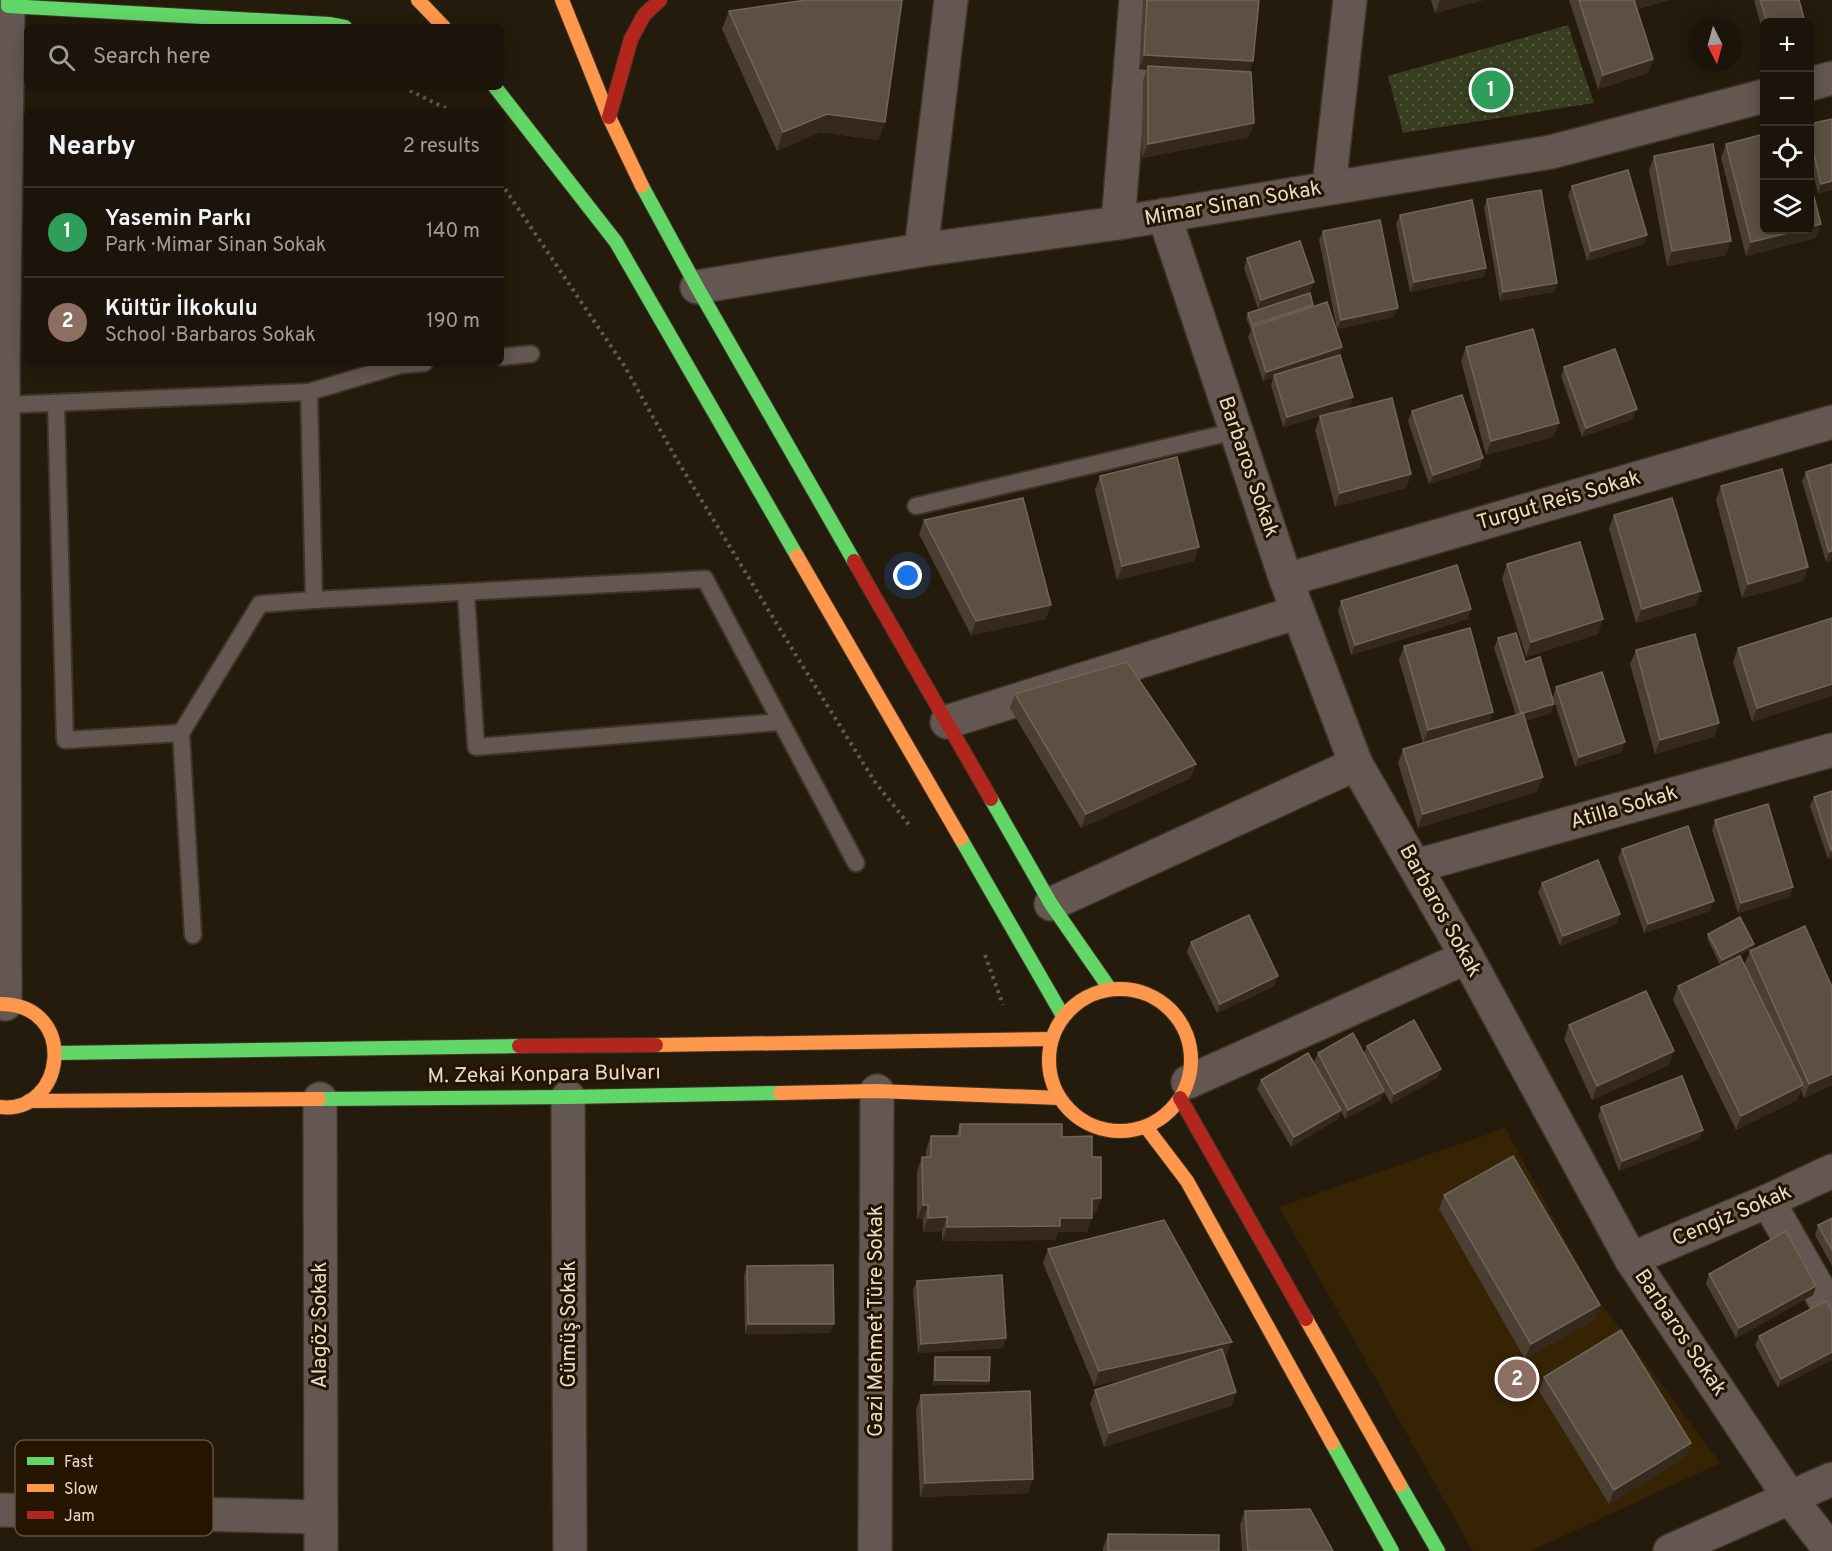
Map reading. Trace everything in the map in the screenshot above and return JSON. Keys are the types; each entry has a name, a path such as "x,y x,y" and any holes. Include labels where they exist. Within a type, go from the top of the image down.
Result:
{"main road":[{"path":"418,0 441,24"},
{"path":"562,0 609,117 651,204 1051,904 1110,989"},
{"path":"609,117 631,39 644,15 660,0"},
{"path":"8,3 325,24"},
{"path":"497,90 616,242 1063,1016"},
{"path":"1110,989 1134,990 1156,999 1175,1014 1187,1035 1192,1058 1184,1090 1171,1110 1146,1126 1121,1131 1097,1128 1076,1116 1059,1098 1051,1079 1048,1059 1051,1039 1063,1016 1092,994 1110,989"},
{"path":"3,1004 14,1004 30,1010 43,1020 52,1034 56,1053 55,1067 50,1082 39,1095 29,1101"},
{"name":"M. Zekai Konpara Bulvarı","path":"56,1053 1051,1039"},
{"path":"1184,1090 1438,1551"},
{"name":"M. Zekai Konpara Bulvarı","path":"0,1107 24,1105 29,1101 568,1097 877,1091 1059,1098"},
{"path":"1146,1126 1187,1181 1392,1551"}],"street":[{"path":"921,250 951,0"},
{"path":"1118,223 1136,0"},
{"path":"1329,187 1350,0"},
{"path":"3,1004 3,405 1,367 8,3"},
{"path":"1814,83 1832,78"},
{"name":"Mimar Sinan Sokak","path":"697,287 921,250 1118,223 1551,152 1760,97"},
{"name":"Barbaros Sokak","path":"1164,215 1286,580 1356,764 1467,957 1631,1259 1790,1498 1831,1551"},
{"name":"Turgut Reis Sokak","path":"1286,580 1832,422"},
{"path":"947,722 1298,612"},
{"name":"Atilla Sokak","path":"1416,866 1832,750"},
{"path":"1051,904 1356,764"},
{"path":"1184,1090 1467,957"},
{"name":"Gazi Mehmet Türe Sokak","path":"875,1551 877,1091"},
{"name":"Gümüş Sokak","path":"568,1097 570,1551"},
{"name":"Alagöz Sokak","path":"320,1099 321,1551"},
{"name":"Cengiz Sokak","path":"1631,1259 1832,1172"},
{"path":"1768,1201 1832,1313"},
{"path":"1670,1551 1832,1479"},
{"path":"0,1510 15,1510"},
{"path":"213,1515 320,1517"}],"lane":[{"path":"504,357 531,354"},
{"path":"3,405 309,392 397,366"},
{"path":"309,392 314,600"},
{"path":"56,404 65,740 181,733"},
{"path":"916,506 1236,430"},
{"path":"193,935 181,733 260,604 705,579 856,862"},
{"path":"466,593 476,747 780,722"}],"path":[{"path":"409,90 445,108"},
{"path":"504,187 625,367 677,460 797,657 876,782 911,827"},
{"path":"984,953 1004,1005"}],"shaded area":[{"path":"1505,1128 1595,1295 1720,1463 1531,1551 1473,1551 1279,1207"}],"green space":[{"path":"1568,25 1594,103 1403,133 1388,76"}],"building":[{"path":"806,0 902,0 885,122 827,114 783,132 729,11"},
{"path":"1147,0 1259,0 1253,61 1144,55"},
{"path":"1579,0 1634,0 1653,59 1603,75"},
{"path":"1760,0 1799,0 1804,18 1766,18"},
{"path":"1148,66 1251,72 1254,123 1148,144"},
{"path":"1832,119 1832,181 1821,184 1814,154 1814,123"},
{"path":"1760,135 1760,234 1784,234 1751,242 1726,144"},
{"path":"1713,144 1731,241 1672,251 1654,156"},
{"path":"1628,170 1647,235 1591,251 1572,186"},
{"path":"1541,190 1557,283 1503,292 1487,199"},
{"path":"1814,197 1821,224 1814,226"},
{"path":"1472,200 1486,268 1414,282 1400,215"},
{"path":"1380,220 1398,308 1341,320 1323,231"},
{"path":"1300,241 1314,282 1261,300 1247,258"},
{"path":"1310,293 1313,305 1252,325 1248,313"},
{"path":"1327,302 1342,347 1266,372 1252,327"},
{"path":"1533,329 1559,423 1491,441 1466,347"},
{"path":"1615,349 1637,409 1586,428 1564,367"},
{"path":"1340,355 1353,397 1287,417 1274,375"},
{"path":"1462,395 1483,458 1433,475 1412,411"},
{"path":"1392,398 1411,474 1340,493 1320,416"},
{"path":"1177,457 1199,547 1122,566 1100,476"},
{"path":"1832,464 1832,551 1829,552 1806,472"},
{"path":"1782,469 1808,567 1748,584 1721,486"},
{"path":"1023,498 1051,605 976,621 924,520"},
{"path":"1672,498 1701,591 1642,609 1614,515"},
{"path":"1580,542 1603,619 1531,642 1507,564"},
{"path":"1457,565 1471,609 1355,645 1341,601"},
{"path":"1832,618 1832,684 1757,708 1738,648"},
{"path":"1470,628 1493,712 1428,730 1404,646"},
{"path":"1516,633 1525,662 1540,657 1554,704 1521,713 1498,638"},
{"path":"1695,634 1719,723 1660,740 1636,650"},
{"path":"1127,662 1196,764 1086,814 1015,694"},
{"path":"1602,672 1625,742 1579,757 1556,687"},
{"path":"1523,713 1543,777 1423,814 1403,749"},
{"path":"1832,791 1832,850 1831,850 1814,797"},
{"path":"1768,804 1793,887 1741,903 1715,820"},
{"path":"1688,826 1714,901 1648,924 1622,849"},
{"path":"1598,860 1620,914 1563,936 1542,883"},
{"path":"1249,915 1278,976 1220,1004 1191,942"},
{"path":"1740,917 1754,944 1722,960 1708,934"},
{"path":"1805,926 1832,987 1832,1074 1809,1084 1750,951"},
{"path":"1740,956 1803,1085 1741,1116 1678,986"},
{"path":"1646,991 1674,1051 1597,1086 1569,1025"},
{"path":"1414,1020 1441,1069 1394,1094 1367,1046"},
{"path":"1353,1033 1384,1091 1348,1110 1318,1053"},
{"path":"1308,1053 1341,1110 1294,1137 1261,1080"},
{"path":"1682,1076 1703,1130 1622,1161 1601,1107"},
{"path":"960,1124 1062,1124 1062,1137 1092,1136 1092,1157 1101,1157 1101,1198 1092,1199 1092,1218 1060,1218 1060,1226 947,1227 947,1217 928,1218 928,1205 923,1205 922,1157 931,1157 931,1136 960,1136"},
{"path":"1513,1156 1600,1305 1531,1344 1444,1195"},
{"path":"1832,1218 1832,1250 1818,1225"},
{"path":"1164,1220 1232,1342 1099,1371 1048,1249"},
{"path":"1786,1231 1816,1286 1739,1328 1709,1274"},
{"path":"833,1265 834,1324 748,1324 747,1266"},
{"path":"1002,1275 1006,1338 921,1344 917,1281"},
{"path":"1826,1301 1832,1312 1832,1352 1781,1379 1759,1336"},
{"path":"1621,1330 1691,1443 1614,1490 1544,1377"},
{"path":"1222,1349 1236,1392 1109,1433 1095,1390"},
{"path":"935,1357 990,1357 989,1381 935,1380"},
{"path":"1030,1391 1033,1479 925,1483 921,1395"},
{"path":"1310,1509 1333,1551 1248,1551 1245,1511"},
{"path":"1108,1534 1219,1535 1219,1551 1108,1551"}],"traffic: fast":[{"path":"8,0 8,6 329,24"},
{"path":"497,90 616,242 797,556"},
{"path":"642,186 697,287 854,561"},
{"path":"991,799 1051,904 1110,989"},
{"path":"961,839 1063,1016"},
{"path":"56,1053 519,1046"},
{"path":"319,1099 780,1093"},
{"path":"1332,1443 1392,1551"},
{"path":"1400,1485 1438,1551"}],"traffic: slow":[{"path":"418,0 441,24"},
{"path":"562,0 609,117 642,186"},
{"path":"797,556 961,839"},
{"path":"1120,989 1134,990 1147,995 1170,1010 1185,1033 1190,1046 1191,1060 1190,1074 1185,1087 1170,1110 1147,1125 1134,1130 1120,1131 1106,1130 1093,1125 1070,1110 1055,1087 1050,1074 1049,1060 1050,1046 1055,1033 1070,1010 1093,995 1106,990 1120,989"},
{"path":"0,1004 26,1009 43,1021 52,1039 54,1058 50,1078 39,1094 22,1105 0,1107"},
{"path":"656,1045 1051,1039"},
{"path":"780,1093 877,1091 1059,1098"},
{"path":"29,1101 319,1099"},
{"path":"1146,1127 1187,1181 1332,1443"},
{"path":"1306,1319 1400,1485"}],"traffic: jam":[{"path":"609,117 631,39 644,15 660,0"},
{"path":"854,561 991,799"},
{"path":"519,1046 656,1045"},
{"path":"1180,1098 1306,1319"}],"place":[{"name":"Yasemin Parkı","path":"1491,90"},
{"name":"Kültür İlkokulu","path":"1517,1379"}]}
